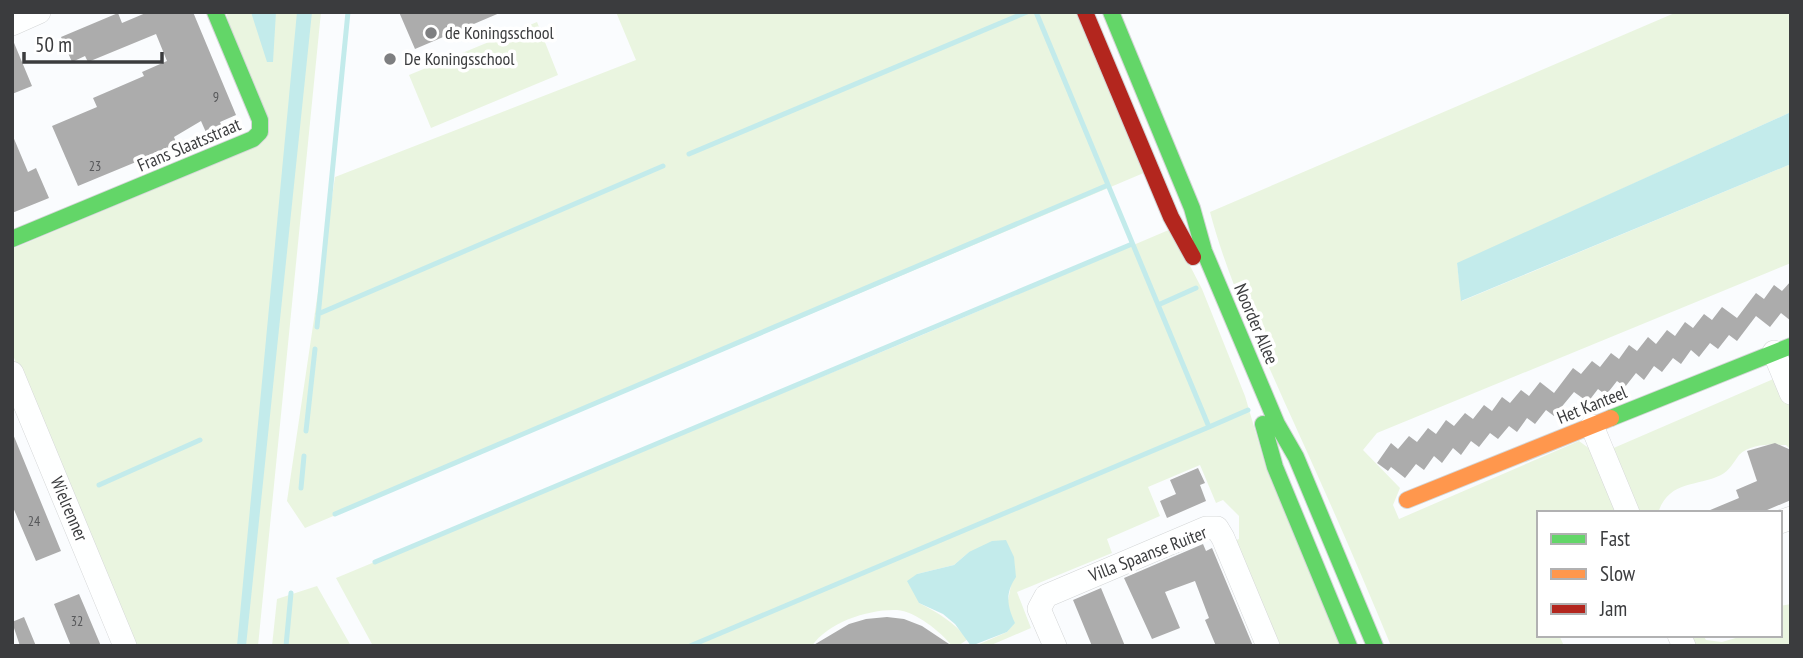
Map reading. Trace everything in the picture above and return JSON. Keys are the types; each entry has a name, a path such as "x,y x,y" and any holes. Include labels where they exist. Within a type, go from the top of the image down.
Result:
{"street":[{"path":"12,24 40,12"},
{"name":"Frans Slaatsstraat","path":"12,239 253,139 260,132 260,120 215,12"},
{"name":"Noorder Allee","path":"1085,12 1171,217 1190,251 1265,428 1275,467 1349,646"},
{"name":"Noorder Allee","path":"1111,12 1192,208 1204,251 1277,424 1296,457 1375,646"},
{"path":"1783,349 1791,393"},
{"name":"Het Kanteel","path":"1407,500 1783,349"},
{"name":"Wielrenner","path":"12,373 125,646"},
{"path":"1592,426 1628,511"},
{"name":"Villa Spaanse Ruiter","path":"1055,646 1039,609 1046,596 1206,528 1217,528 1268,646"}],"green space":[{"path":"226,12 321,12 258,646 135,646 12,353 12,249 260,145"},
{"path":"616,12 1078,12 1146,172 305,528 287,501 335,177 636,60"},
{"path":"1677,12 1791,12 1791,112 1457,264 1462,301 1791,164 1791,263 1377,433 1363,450 1400,488 1393,505 1399,519 1579,441 1594,452 1617,511 1537,511 1537,637 1560,637 1564,646 1391,646 1243,308 1210,212"},
{"path":"537,22 558,75 431,128 409,75"},
{"path":"1171,229 1202,289 1245,396 1267,471 1343,646 1276,646 1234,541 1239,539 1239,516 1223,500 1216,503 1200,465 1148,487 1160,516 1107,539 1112,553 1017,592 1031,628 989,646 975,646 1007,632 1014,623 1007,606 1011,585 969,552 954,565 917,574 919,603 945,618 968,639 958,646 952,646 919,618 904,611 886,610 839,624 828,630 812,646 373,646 336,578 908,341"},
{"path":"1778,377 1791,408 1791,450 1786,445 1780,445 1761,446 1744,451 1721,475 1676,490 1663,502 1659,511 1634,511 1609,450"},
{"path":"317,586 351,646 272,646 277,599"},
{"path":"1791,604 1791,646 1691,646 1687,637 1704,637 1706,640 1722,642 1739,637 1782,637 1782,606"}],"water":[{"path":"251,12 276,12 273,62 267,62"},
{"path":"297,12 312,12 246,646 237,646"},
{"path":"1791,112 1791,164 1461,301 1457,263"},
{"path":"1006,540 1014,557 1016,577 1008,600 1015,623 1007,632 971,646 955,624 943,614 919,603 907,581 917,574 954,565 969,552 992,541"}],"building":[{"path":"148,12 193,12 236,115 220,122 224,131 208,137 201,121 174,137 177,145 78,186 52,126 97,107 93,98 144,76 142,72 167,61 156,34 88,62 85,56 72,62 61,37 118,13 122,23"},
{"name":"de Koningsschool","path":"399,12 502,12 415,49"},
{"path":"12,38 32,86 12,94"},
{"path":"12,134 28,172 36,168 49,198 12,213"},
{"path":"1791,281 1791,321 1781,313 1770,327 1756,316 1737,341 1729,335 1718,349 1710,343 1699,357 1691,350 1681,364 1673,358 1662,372 1654,366 1644,380 1636,373 1625,387 1617,381 1606,395 1598,389 1588,402 1574,392 1554,416 1546,410 1535,424 1527,418 1517,432 1509,426 1498,439 1490,433 1479,447 1471,441 1461,455 1453,448 1442,463 1434,456 1424,470 1416,464 1405,478 1391,467 1388,471 1377,463 1391,443 1398,449 1409,436 1417,442 1428,428 1436,434 1446,420 1454,426 1465,413 1473,419 1484,405 1492,411 1502,397 1510,403 1521,390 1529,396 1540,382 1554,393 1573,368 1581,374 1592,361 1600,367 1611,353 1619,359 1629,345 1637,351 1648,337 1656,344 1667,330 1675,336 1685,322 1693,328 1704,314 1712,320 1722,307 1737,318 1756,293 1764,299 1774,285 1782,291"},
{"path":"13,434 61,551 36,561 12,505"},
{"path":"1775,443 1791,450 1791,500 1765,511 1708,511 1739,498 1736,490 1757,481 1747,451"},
{"path":"1198,468 1205,483 1200,485 1206,501 1167,518 1160,501 1176,494 1170,480"},
{"path":"1203,544 1206,551 1212,548 1253,646 1216,646 1205,620 1209,618 1195,581 1165,592 1180,628 1152,639 1124,578"},
{"path":"1101,588 1125,646 1092,646 1073,600"},
{"path":"79,594 101,646 71,646 54,604"},
{"path":"24,617 36,646 20,646 12,622"},
{"path":"887,617 904,619 922,626 952,646 812,646 849,624"}],"waterway":[{"path":"317,327 348,12"},
{"path":"689,154 1027,12"},
{"path":"690,646 1209,427 1036,12"},
{"path":"318,314 663,166"},
{"path":"335,514 1108,185"},
{"path":"375,562 1132,244"},
{"path":"1158,305 1196,288"},
{"path":"306,431 315,349"},
{"path":"1209,427 1248,410"},
{"path":"99,485 200,440"},
{"path":"301,488 304,456"},
{"path":"286,646 291,593"}],"traffic: fast":[{"path":"12,239 253,139 260,132 260,120 215,12"},
{"path":"1111,12 1192,208 1204,251 1277,424 1296,457 1375,646"},
{"path":"1611,418 1791,346"},
{"path":"1263,424 1275,467 1349,646"}],"traffic: slow":[{"path":"1407,500 1611,418"}],"traffic: jam":[{"path":"1085,12 1171,217 1193,257"}],"place":[{"name":"de Koningsschool","path":"431,33"},
{"name":"De Koningsschool","path":"390,59"}]}
